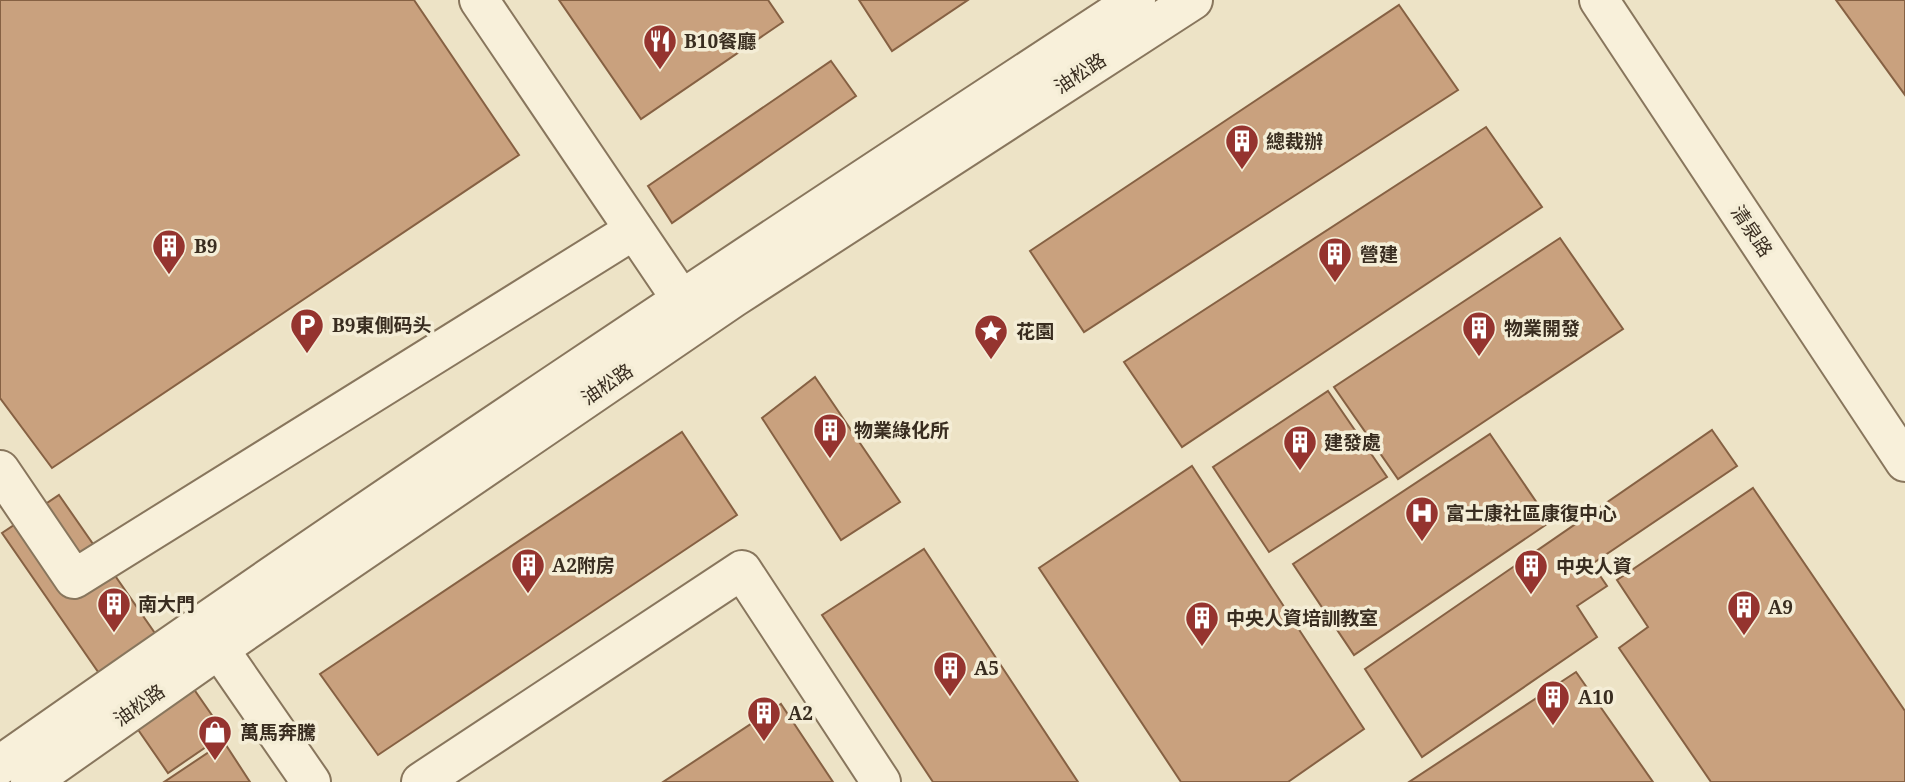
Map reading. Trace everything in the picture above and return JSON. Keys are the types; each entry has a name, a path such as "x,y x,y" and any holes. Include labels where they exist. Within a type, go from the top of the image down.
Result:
{"street":[{"path":"479,0 689,311"},
{"name":"油松路","path":"30,782 689,311 1136,0"},
{"name":"油松路","path":"0,765 148,661 689,311 1192,0"},
{"name":"清泉路","path":"1599,0 1905,462"},
{"path":"0,470 74,579 634,230"},
{"path":"421,782 741,570 881,782"},
{"path":"219,649 311,782"}],"building":[{"name":"B9","path":"0,0 414,0 519,155 52,468 0,398"},
{"name":"B10餐廳","path":"559,0 768,0 783,22 641,119"},
{"path":"859,0 968,0 892,51"},
{"path":"1836,0 1905,0 1905,95"},
{"name":"總裁辦","path":"1399,5 1458,90 1084,332 1030,251"},
{"path":"831,61 856,96 672,223 648,186"},
{"name":"營建","path":"1486,127 1542,207 1182,447 1124,362"},
{"name":"物業開發","path":"1560,238 1623,329 1398,479 1334,387"},
{"name":"物業綠化所","path":"815,377 900,502 841,540 762,418"},
{"name":"建發處","path":"1328,391 1387,477 1269,552 1213,467"},
{"name":"中央人資","path":"1712,430 1737,466 1592,564 1607,586 1577,606 1597,637 1422,757 1365,669"},
{"name":"A2附房","path":"682,432 737,515 378,755 320,674"},
{"name":"富士康社區康復中心","path":"1490,434 1550,522 1354,655 1293,564"},
{"name":"中央人資培訓教室","path":"1192,466 1364,729 1288,782 1181,782 1039,568"},
{"name":"A9","path":"1753,488 1905,711 1905,782 1711,782 1619,648 1648,627 1617,580"},
{"name":"南大門","path":"59,495 225,734 168,773 2,533"},
{"name":"A5","path":"924,549 1078,782 933,782 822,615"},
{"name":"A10","path":"1576,672 1653,782 1409,782"},
{"name":"A2","path":"781,704 833,782 663,782"},
{"name":"萬馬奔騰","path":"224,742 250,782 164,782"}],"place":[{"name":"B10餐廳","path":"660,71"},
{"name":"總裁辦","path":"1242,171"},
{"name":"B9","path":"169,276"},
{"name":"營建","path":"1335,284"},
{"name":"B9東側码头","path":"307,355"},
{"name":"物業開發","path":"1479,358"},
{"name":"花園","path":"991,361"},
{"name":"物業綠化所","path":"830,460"},
{"name":"建發處","path":"1300,472"},
{"name":"富士康社區康復中心","path":"1422,543"},
{"name":"A2附房","path":"528,595"},
{"name":"中央人資","path":"1531,596"},
{"name":"南大門","path":"114,634"},
{"name":"A9","path":"1744,637"},
{"name":"中央人資培訓教室","path":"1202,648"},
{"name":"A5","path":"950,698"},
{"name":"A10","path":"1553,727"},
{"name":"A2","path":"764,743"},
{"name":"萬馬奔騰","path":"215,762"}]}
